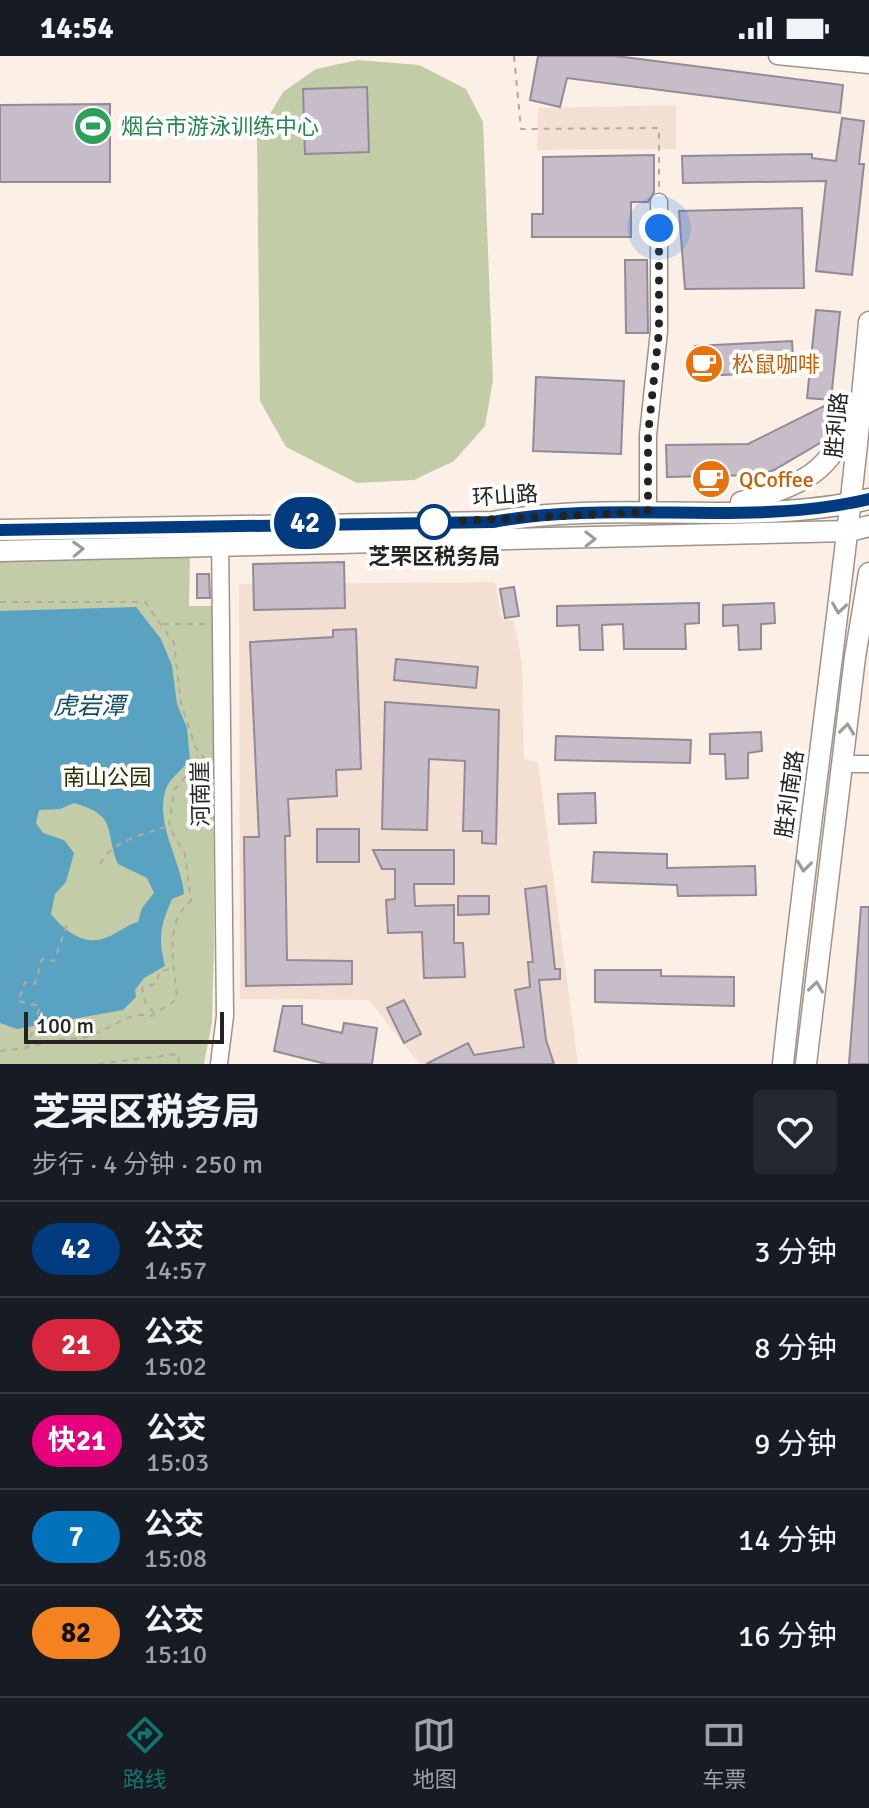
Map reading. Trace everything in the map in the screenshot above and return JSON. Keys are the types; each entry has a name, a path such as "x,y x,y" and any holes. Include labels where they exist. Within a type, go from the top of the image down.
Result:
{"main road":[{"name":"胜利路","path":"859,528 869,322"},
{"path":"688,511 782,491 814,475 833,456 845,433 865,363"},
{"name":"环山路","path":"0,551 220,534 493,522 538,515 791,509 861,500"},
{"path":"538,515 539,540"},
{"name":"环山路","path":"0,530 539,540 859,528"},
{"name":"胜利南路","path":"783,1064 803,867 859,528"},
{"path":"806,1064 842,764 869,573"}],"street":[{"path":"777,56 869,65"},
{"path":"648,512 648,435 659,331 659,202"},
{"name":"河南崖","path":"219,1064 225,1016 220,534"},
{"path":"842,764 869,764"}],"path":[{"path":"514,56 521,129 659,128 659,202"},
{"path":"0,602 145,602 174,643 181,703 198,750 207,762 222,770"},
{"path":"162,624 221,625"},
{"path":"0,1051 27,1050 64,1039 83,1038 123,1020 155,1014 177,999 173,937 181,909 191,901 185,854 169,826 174,790 197,763 198,750"},
{"path":"100,864 107,851 118,844 169,826"},
{"path":"27,1050 40,1006 18,1001 25,982 35,984 42,959 54,961 67,924"},
{"path":"155,1014 145,1002 142,988 157,983 159,972 173,968"},
{"path":"98,1064 178,1054 179,1064"}],"shaded area":[{"path":"676,105 676,149 537,150 538,108"},
{"path":"495,582 502,619 514,621 522,664 524,759 538,762 578,1064 420,1064 369,1000 240,999 239,584"}],"green space":[{"path":"358,60 419,65 466,89 483,122 493,380 485,426 454,461 414,480 357,483 286,447 260,401 257,136 283,92 316,69"},
{"name":"南山公园","path":"190,557 189,606 213,606 214,947 212,1022 204,1064 0,1064 0,561"}],"water":[{"name":"虎岩潭","path":"136,607 161,639 172,666 177,704 187,728 190,760 168,785 163,802 163,815 184,894 172,899 163,925 161,947 165,966 144,978 135,990 136,997 123,1010 17,1029 0,1023 0,611","holes":["74,803 98,813 108,826 118,864 147,878 154,893 142,908 138,922 107,938 95,940 80,938 51,914 55,894 66,882 74,853 64,840 43,833 36,823 39,810 60,809"]}],"building":[{"path":"538,56 616,56 843,85 840,113 567,78 560,107 530,100"},
{"path":"367,87 369,152 305,154 303,89"},
{"path":"110,104 110,182 0,182 0,105"},
{"path":"842,118 864,121 859,164 864,164 852,275 816,271 826,181 683,183 682,156 812,154 812,158 836,161"},
{"path":"654,155 654,192 648,202 631,202 631,237 532,237 532,214 543,214 543,157"},
{"path":"802,208 804,288 685,289 679,211"},
{"path":"625,260 647,260 648,333 626,333"},
{"path":"816,310 840,312 831,400 807,398"},
{"path":"792,341 794,372 697,376 695,346"},
{"path":"536,377 624,381 621,454 533,451"},
{"path":"824,406 833,424 825,440 774,470 758,475 667,477 666,445 748,444"},
{"path":"344,562 345,608 254,610 253,564"},
{"path":"197,574 209,574 210,598 197,598"},
{"path":"514,587 519,616 505,618 500,589"},
{"path":"699,603 699,623 685,624 686,649 624,649 623,624 602,625 603,650 580,650 579,625 557,626 557,606"},
{"path":"774,603 775,623 761,624 761,649 739,650 738,625 723,626 723,605"},
{"path":"356,629 361,769 336,770 337,796 288,799 290,836 285,836 287,960 352,961 352,984 246,986 244,837 259,837 250,642 333,637 333,630"},
{"path":"396,659 478,667 476,688 394,680"},
{"path":"385,702 499,710 496,844 482,843 482,831 463,831 465,761 429,759 427,830 382,829"},
{"path":"761,732 762,751 748,753 748,778 726,779 725,754 710,754 710,734"},
{"path":"556,736 691,740 690,763 555,760"},
{"path":"595,793 596,823 559,824 558,794"},
{"path":"317,829 359,829 359,862 317,862"},
{"path":"373,850 454,850 454,884 414,884 415,906 454,905 454,943 463,943 465,977 424,978 422,932 388,933 386,900 395,899 395,869 382,869"},
{"path":"594,852 667,854 667,868 755,866 756,895 678,896 677,885 592,882"},
{"path":"546,886 555,969 560,969 560,979 539,980 546,1040 554,1064 426,1064 468,1043 474,1055 524,1047 515,990 530,987 528,962 533,962 525,889"},
{"path":"458,896 489,896 489,914 458,915"},
{"path":"861,907 869,907 869,1064 849,1064"},
{"path":"595,970 661,970 661,976 734,977 734,1006 595,1002"},
{"path":"404,1000 421,1034 404,1043 387,1008"},
{"path":"283,1006 302,1006 302,1024 342,1033 344,1023 377,1028 372,1064 326,1064 274,1051"}],"bus line":[{"name":"42","path":"0,530 220,524 493,522 538,515 791,509 869,499"}],"place":[{"name":"烟台市游泳训练中心","path":"93,126"},
{"name":"松鼠咖啡","path":"704,364"},
{"name":"QCoffee","path":"711,479"},
{"name":"芝罘区税务局","path":"434,522"}],"route":[{"path":"434,522 493,522 538,515 648,512 648,435 659,331 659,228"}]}
